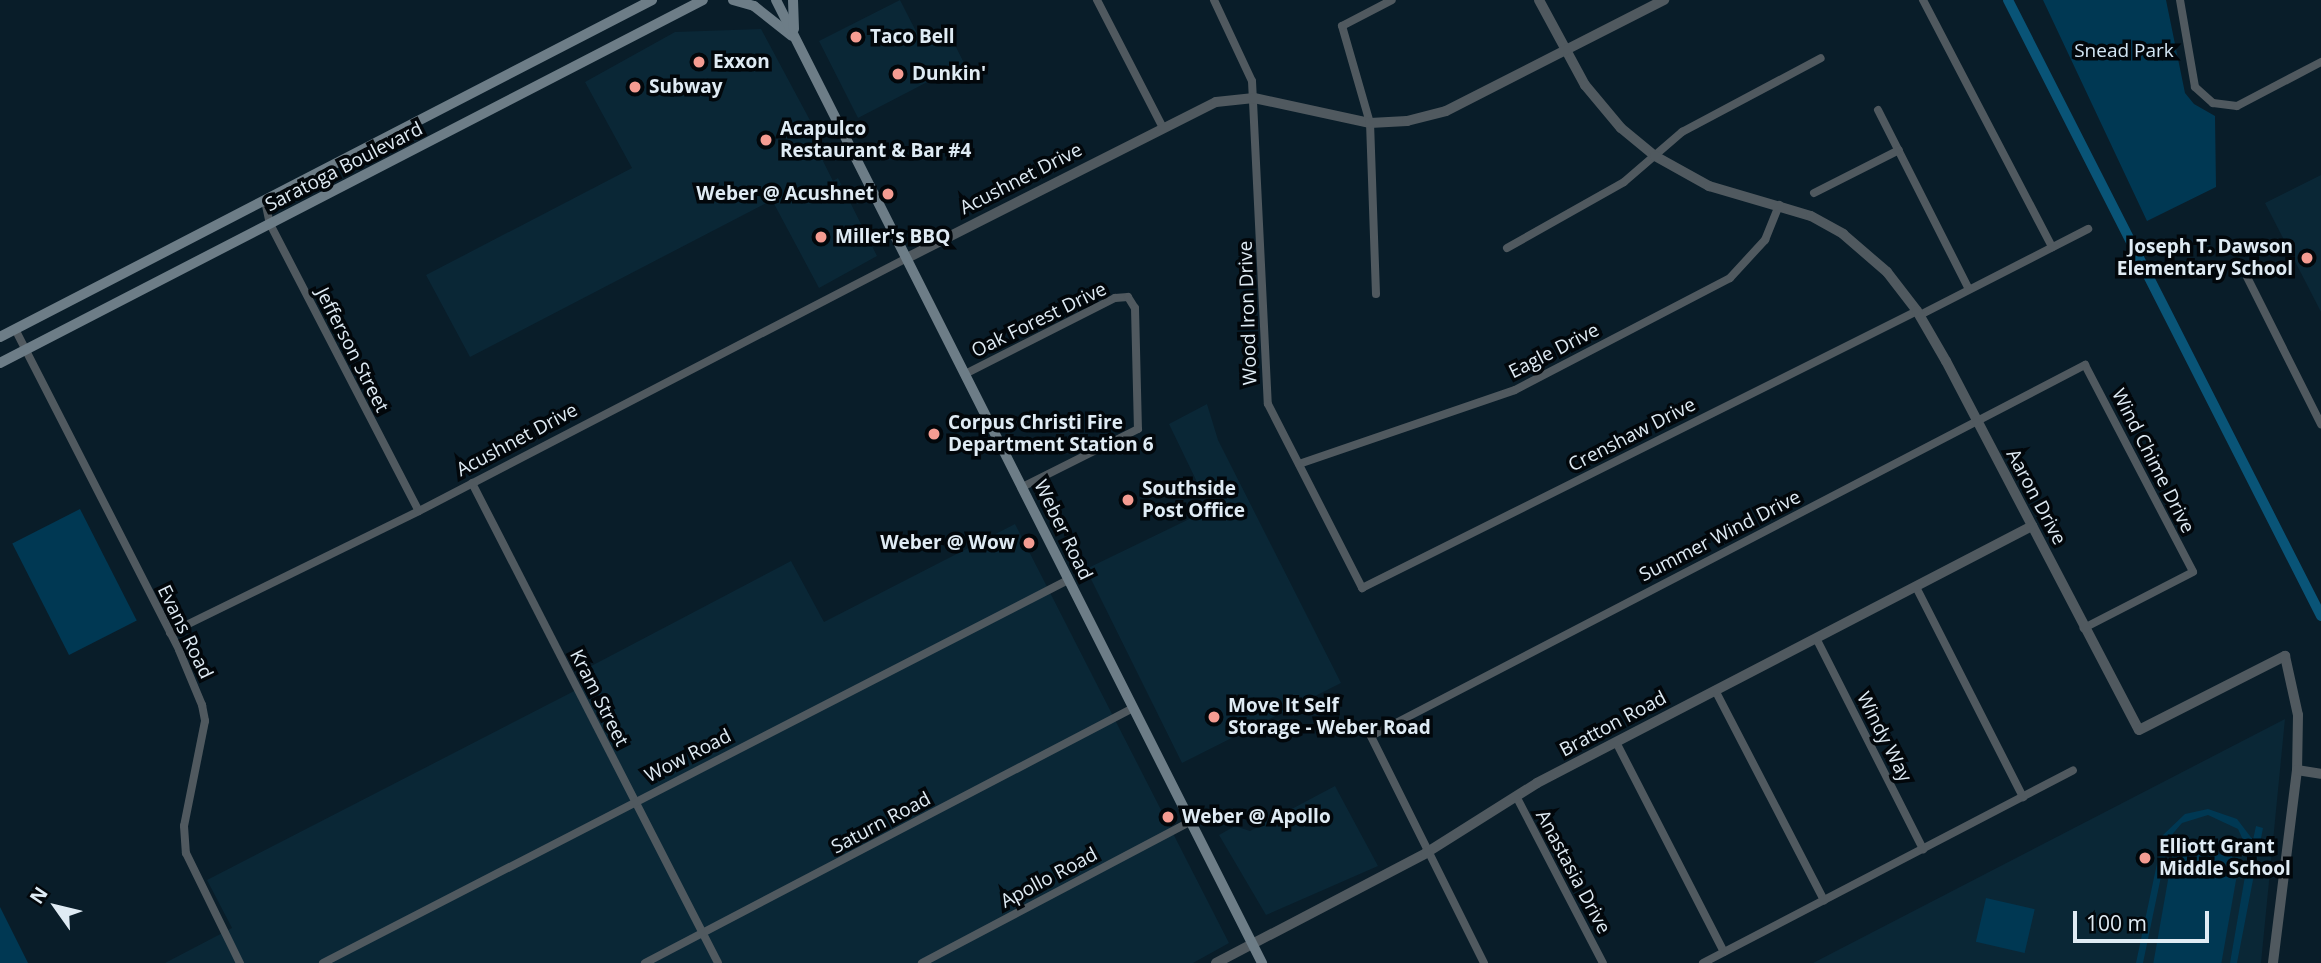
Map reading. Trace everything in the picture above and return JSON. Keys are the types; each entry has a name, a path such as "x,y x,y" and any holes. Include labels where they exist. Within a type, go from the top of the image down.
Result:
{"main road":[{"name":"Saratoga Boulevard","path":"0,337 652,0"},
{"name":"Saratoga Boulevard","path":"0,363 703,0"},
{"path":"733,0 754,6 796,39"},
{"name":"Weber Road","path":"776,0 1022,486 1131,709 1262,963"},
{"path":"793,0 796,39"}],"street":[{"path":"1097,0 1162,126"},
{"name":"Wood Iron Drive","path":"1214,0 1250,69 1254,98 1268,404 1362,588"},
{"path":"1376,294 1370,123 1342,26 1392,0"},
{"name":"Aaron Drive","path":"1539,0 1565,52 1600,105 1655,156 1709,187 1779,205 1843,234 1887,272 1919,312 2139,730 2285,656 2298,715 2297,771 2273,963"},
{"name":"Acushnet Drive","path":"170,633 419,511 1162,126 1216,102 1254,98 1370,123 1407,121 1446,111 1664,0"},
{"path":"1923,0 2052,247"},
{"path":"2180,0 2195,87 2213,103 2237,106 2321,62"},
{"path":"1507,248 1624,182 1682,132 1821,58"},
{"path":"1878,110 1969,289"},
{"path":"1814,193 1899,150"},
{"name":"Jefferson Street","path":"265,201 270,224 419,511"},
{"name":"Eagle Drive","path":"1299,464 1515,390 1730,278 1765,240 1779,205"},
{"name":"Crenshaw Drive","path":"1362,588 2088,229"},
{"path":"2247,277 2321,424"},
{"name":"Oak Forest Drive","path":"965,374 1115,298 1128,297 1135,308 1138,429 1022,486"},
{"name":"Evans Road","path":"15,330 170,633 205,721 187,797 186,853 240,963"},
{"name":"Summer Wind Drive","path":"1426,853 1371,736 2085,365"},
{"name":"Wind Chime Drive","path":"2084,628 2193,572 2085,365"},
{"name":"Kram Street","path":"472,483 718,963"},
{"name":"Bratton Road","path":"1216,963 1426,853 1516,796 1616,742 2032,526"},
{"name":"Wow Road","path":"323,963 1068,580"},
{"path":"1916,587 2023,797"},
{"name":"Windy Way","path":"1816,638 1923,849"},
{"path":"1715,690 1824,901"},
{"name":"Saturn Road","path":"645,963 1131,709"},
{"path":"1616,742 1724,952"},
{"path":"1703,963 2073,770"},
{"path":"2297,771 2318,773"},
{"name":"Anastasia Drive","path":"1516,796 1603,963"},
{"name":"Apollo Road","path":"922,963 1191,821"},
{"path":"1426,853 1485,963"}],"shaded area":[{"path":"900,0 923,45 949,33 964,63 858,118 819,41"},
{"path":"761,29 820,139 815,145 833,181 838,178 877,256 819,288 772,200 470,357 426,275 632,168 585,82 675,32"},
{"name":"Joseph T. Dawson Elementary School","path":"2321,175 2321,312 2265,203"},
{"path":"1207,404 1218,440 1341,683 1182,763 1086,569 1210,509 1169,424"},
{"path":"1015,524 1229,943 1193,963 165,963 232,928 207,880 582,687 576,674 791,561 824,622"},
{"name":"Elliott Grant Middle School","path":"2285,719 2261,963 1813,963"},
{"path":"1335,786 1378,866 1266,915 1219,835 1235,826 1250,831"}],"green space":[{"name":"Snead Park","path":"2043,0 2166,0 2185,93 2194,104 2215,116 2216,187 2147,221"},
{"path":"80,509 137,620 69,655 12,544"},
{"path":"2208,809 2237,819 2253,840 2256,826 2263,828 2237,963 2230,963 2249,853 2238,829 2208,815 2182,823 2169,838 2143,963 2136,963 2163,835 2185,814"},
{"path":"2174,846 2240,858 2221,963 2153,963"},
{"path":"1986,898 2035,909 2025,953 1976,942"},
{"path":"0,907 28,963 0,963"}],"waterway":[{"path":"2008,0 2321,616"}],"place":[{"name":"Taco Bell","path":"856,37"},
{"name":"Exxon","path":"699,62"},
{"name":"Dunkin'","path":"898,74"},
{"name":"Subway","path":"635,87"},
{"name":"Acapulco Restaurant & Bar #4","path":"766,140"},
{"name":"Weber @ Acushnet","path":"888,194"},
{"name":"Miller's BBQ","path":"821,237"},
{"name":"Joseph T. Dawson Elementary School","path":"2307,258"},
{"name":"Corpus Christi Fire Department Station 6","path":"934,434"},
{"name":"Southside Post Office","path":"1128,500"},
{"name":"Weber @ Wow","path":"1029,543"},
{"name":"Move It Self Storage - Weber Road","path":"1214,717"},
{"name":"Weber @ Apollo","path":"1168,817"},
{"name":"Elliott Grant Middle School","path":"2145,858"}]}
